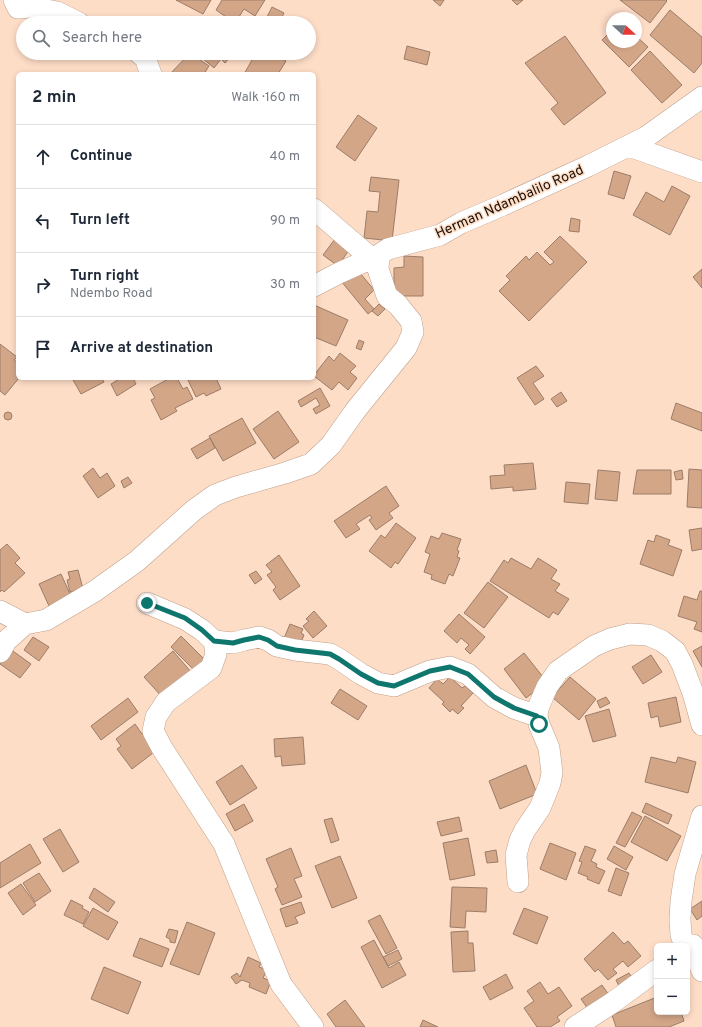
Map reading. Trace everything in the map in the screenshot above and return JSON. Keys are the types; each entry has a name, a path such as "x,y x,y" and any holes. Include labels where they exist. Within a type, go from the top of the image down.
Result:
{"street":[{"path":"14,0 18,8 30,7 57,12 65,16"},
{"path":"146,60 150,72"},
{"name":"Herman Ndambalilo Road","path":"316,285 375,257 388,249 440,235 460,223 567,176 629,146 646,137 702,97"},
{"path":"629,146 702,172"},
{"path":"0,652 6,641 25,624 46,620 95,591 137,560 194,510 215,495 311,464 331,445 355,411 406,348 413,332 411,321 398,305 387,296 375,257 316,211"},
{"path":"147,603 185,618 214,641 233,643 259,637 268,640 277,646 295,650 330,654 378,683 394,686 430,671 450,667 468,674 494,697 514,708 537,716"},
{"path":"0,611 25,624"},
{"path":"518,882 516,855 520,840 540,808 550,783 552,773 549,748 537,716 538,708 547,687 558,671 594,646 610,639 630,634 648,635 662,641 675,651 682,664 702,725"},
{"path":"214,641 216,654 211,668 166,702 156,717 153,731 162,748 224,844 281,984 313,1027"},
{"path":"702,816 685,874 680,920 680,935 692,945 702,971"},
{"path":"575,1027 612,1003 654,972"}],"building":[{"path":"176,0 211,0 203,14"},
{"path":"222,0 265,0 255,16 244,9 240,16 225,16 216,10"},
{"path":"433,0 444,0 440,6"},
{"path":"512,0 523,0 517,5"},
{"path":"620,0 667,1 650,23 642,17 642,12 636,12"},
{"path":"272,7 284,13 282,16 268,16"},
{"path":"670,10 702,37 702,63 694,73 650,35"},
{"path":"565,36 606,93 564,125 551,109 558,103 525,63"},
{"path":"606,36 606,44 602,40"},
{"path":"642,42 648,47 629,67 610,48 642,48"},
{"path":"407,46 430,52 427,65 404,59"},
{"path":"650,51 682,85 662,103 631,70"},
{"path":"183,60 200,60 209,66 205,72 172,72"},
{"path":"204,60 220,60 214,68"},
{"path":"252,60 286,61 279,72 245,72"},
{"path":"358,115 377,128 355,161 336,147"},
{"path":"614,171 631,176 624,199 608,194"},
{"path":"371,177 399,180 392,241 364,238 367,211 378,212 380,192 369,191"},
{"path":"672,186 690,196 670,235 633,215 646,192 664,202"},
{"path":"571,218 580,220 579,232 569,231"},
{"path":"560,236 587,262 529,321 499,291 510,280 506,276 526,256 529,260 537,252 550,265 554,262 544,252"},
{"path":"335,239 349,250 338,266 323,255"},
{"path":"404,256 423,257 423,296 394,296 394,268 404,267"},
{"path":"356,268 374,290 365,299 374,309 368,314 341,281"},
{"path":"702,269 702,288 693,277"},
{"path":"379,304 385,309 378,316 372,311"},
{"path":"316,306 348,320 336,346 316,338"},
{"path":"359,340 364,342 361,350 356,348"},
{"path":"0,344 16,356 14,360 16,362 16,380 17,380 5,395 0,391"},
{"path":"340,353 356,366 350,372 357,378 348,390 339,382 332,390 316,378 316,372 329,356 334,361"},
{"path":"536,366 544,376 533,383 544,399 535,405 517,378"},
{"path":"73,380 103,380 104,382 81,394"},
{"path":"118,380 134,380 136,384 117,396 111,384"},
{"path":"166,380 178,380 183,389 187,387 193,399 175,408 177,411 161,420 151,400 155,398 150,389"},
{"path":"188,380 217,380 221,389 206,396 204,393 196,397"},
{"path":"320,388 330,406 316,414 313,409 320,405 316,398 301,407 298,401"},
{"path":"561,392 567,401 557,407 551,399"},
{"path":"676,403 702,413 702,431 671,419"},
{"path":"278,411 299,442 274,459 253,429"},
{"path":"8,412 11,413 11,419 8,420 5,419 4,416 5,413"},
{"path":"242,418 256,443 223,461 209,436"},
{"path":"210,438 215,448 197,459 191,449"},
{"path":"533,463 536,489 513,491 513,487 491,489 490,476 505,475 504,465"},
{"path":"93,468 100,478 107,473 115,486 98,498 83,476"},
{"path":"689,469 702,470 702,508 687,507"},
{"path":"598,470 620,472 617,501 595,499"},
{"path":"637,470 671,470 671,494 633,494"},
{"path":"682,470 683,479 676,480 674,472"},
{"path":"128,477 132,483 124,488 121,481"},
{"path":"566,482 590,484 588,504 564,502"},
{"path":"386,486 399,506 389,513 393,518 376,530 369,520 372,518 370,515 356,524 360,529 346,538 334,521"},
{"path":"396,523 416,538 398,564 395,562 391,568 369,551 381,535 385,538"},
{"path":"702,528 702,549 692,551 689,530"},
{"path":"442,533 461,539 457,550 459,551 457,557 460,558 453,576 449,574 445,584 431,579 432,575 424,572 430,554 425,552 431,536 439,539"},
{"path":"656,535 670,540 668,545 682,550 673,576 640,564 648,540 654,542"},
{"path":"7,544 20,558 15,563 25,573 4,592 2,590 0,592 0,550"},
{"path":"279,555 300,586 280,600 273,590 276,587 267,575 272,572 266,565"},
{"path":"511,558 531,569 538,558 557,570 551,579 560,584 555,591 569,599 558,615 553,612 549,618 490,581 504,560 508,563"},
{"path":"78,570 83,589 70,592 67,580 70,579 68,572"},
{"path":"256,571 262,579 255,584 249,575"},
{"path":"61,574 71,596 49,606 39,584"},
{"path":"488,582 508,597 484,628 464,613"},
{"path":"700,591 702,591 702,632 694,629 697,622 678,616 684,596 697,600"},
{"path":"314,611 327,626 313,638 303,626 309,621 306,619"},
{"path":"459,614 485,637 470,654 465,649 469,645 461,638 457,643 444,631"},
{"path":"290,624 303,629 301,633 304,635 299,647 282,643"},
{"path":"181,636 206,661 196,672 171,647"},
{"path":"33,637 49,647 39,661 24,650"},
{"path":"702,646 702,667 693,651"},
{"path":"10,649 31,664 20,678 0,664"},
{"path":"173,651 192,673 163,698 144,677"},
{"path":"524,653 547,682 526,698 504,669"},
{"path":"651,655 662,672 643,684 632,667"},
{"path":"450,677 462,688 465,686 473,693 461,706 464,708 458,714 452,709 450,712 442,704 444,702 429,688 437,679 443,684"},
{"path":"570,677 596,699 579,720 552,697"},
{"path":"340,689 367,706 358,720 331,703"},
{"path":"606,697 610,703 600,708 597,701"},
{"path":"676,697 681,722 660,727 658,716 651,718 648,703"},
{"path":"128,698 138,712 101,740 91,726"},
{"path":"609,709 616,736 593,742 585,716"},
{"path":"135,724 142,734 145,732 154,745 150,748 153,753 132,769 117,749 121,746 116,739"},
{"path":"303,737 305,764 282,766 281,756 275,757 274,739"},
{"path":"651,757 676,763 678,757 696,762 688,793 645,782"},
{"path":"242,765 257,788 230,805 216,782"},
{"path":"526,765 537,794 500,809 489,781"},
{"path":"646,803 672,815 668,824 642,812"},
{"path":"244,804 253,821 235,831 226,814"},
{"path":"632,812 642,817 625,847 616,843"},
{"path":"645,816 681,836 667,861 631,842"},
{"path":"459,817 462,831 441,836 437,822"},
{"path":"332,818 339,840 331,843 324,820"},
{"path":"60,829 79,862 63,872 43,839"},
{"path":"468,838 475,875 450,880 443,843"},
{"path":"550,843 576,853 566,880 540,869"},
{"path":"30,844 41,863 0,888 0,863"},
{"path":"585,846 596,850 591,861 597,864 596,867 605,871 599,884 578,873 582,862 579,861"},
{"path":"614,846 633,857 626,870 607,859"},
{"path":"291,848 302,876 294,879 302,897 282,905 275,889 278,887 266,859"},
{"path":"496,850 498,862 487,863 485,852"},
{"path":"340,856 357,898 332,908 315,866"},
{"path":"616,868 629,873 621,896 608,891"},
{"path":"39,873 51,891 35,902 23,883"},
{"path":"21,884 36,905 23,915 8,893"},
{"path":"452,887 487,888 486,912 466,911 465,928 450,927"},
{"path":"94,888 115,902 108,912 89,898"},
{"path":"71,900 83,906 82,908 89,912 83,924 64,915"},
{"path":"702,901 702,916 697,920 690,909"},
{"path":"301,902 305,913 295,917 298,923 286,927 280,909"},
{"path":"93,908 118,922 108,940 83,926"},
{"path":"524,908 548,917 537,944 513,934"},
{"path":"380,915 397,948 386,954 368,921"},
{"path":"187,922 215,933 199,975 170,964"},
{"path":"169,929 178,931 175,943 170,942 170,939 166,937"},
{"path":"468,931 468,943 473,943 475,971 453,972 451,932"},
{"path":"613,932 624,944 628,941 641,956 628,967 623,961 613,969 617,973 608,980 598,969 595,972 584,959"},
{"path":"140,938 169,949 162,967 133,956"},
{"path":"374,940 389,968 399,962 406,975 382,988 361,947"},
{"path":"398,950 402,959 388,966 383,957"},
{"path":"248,957 261,963 259,967 267,970 263,978 271,981 266,994 249,987 250,983 242,980 236,984 231,977 237,973 240,977"},
{"path":"104,967 141,982 128,1014 91,999"},
{"path":"629,973 634,981 620,988 616,980"},
{"path":"506,974 513,988 490,1000 483,987"},
{"path":"540,982 548,994 559,987 572,1006 557,1017 560,1021 550,1027 537,1027 524,1008 534,1001 527,991"},
{"path":"602,985 611,998 590,1012 581,999"},
{"path":"654,998 654,1015 682,1015 684,1021 669,1027 616,1027 612,1015"},
{"path":"345,1000 365,1027 336,1027 327,1014"},
{"path":"423,1020 438,1027 420,1027"}],"route":[{"path":"147,603 185,618 214,641 233,643 259,637 268,640 277,646 295,650 330,654 378,683 394,686 430,671 450,667 468,674 494,697 514,708 537,716 539,724"}]}
